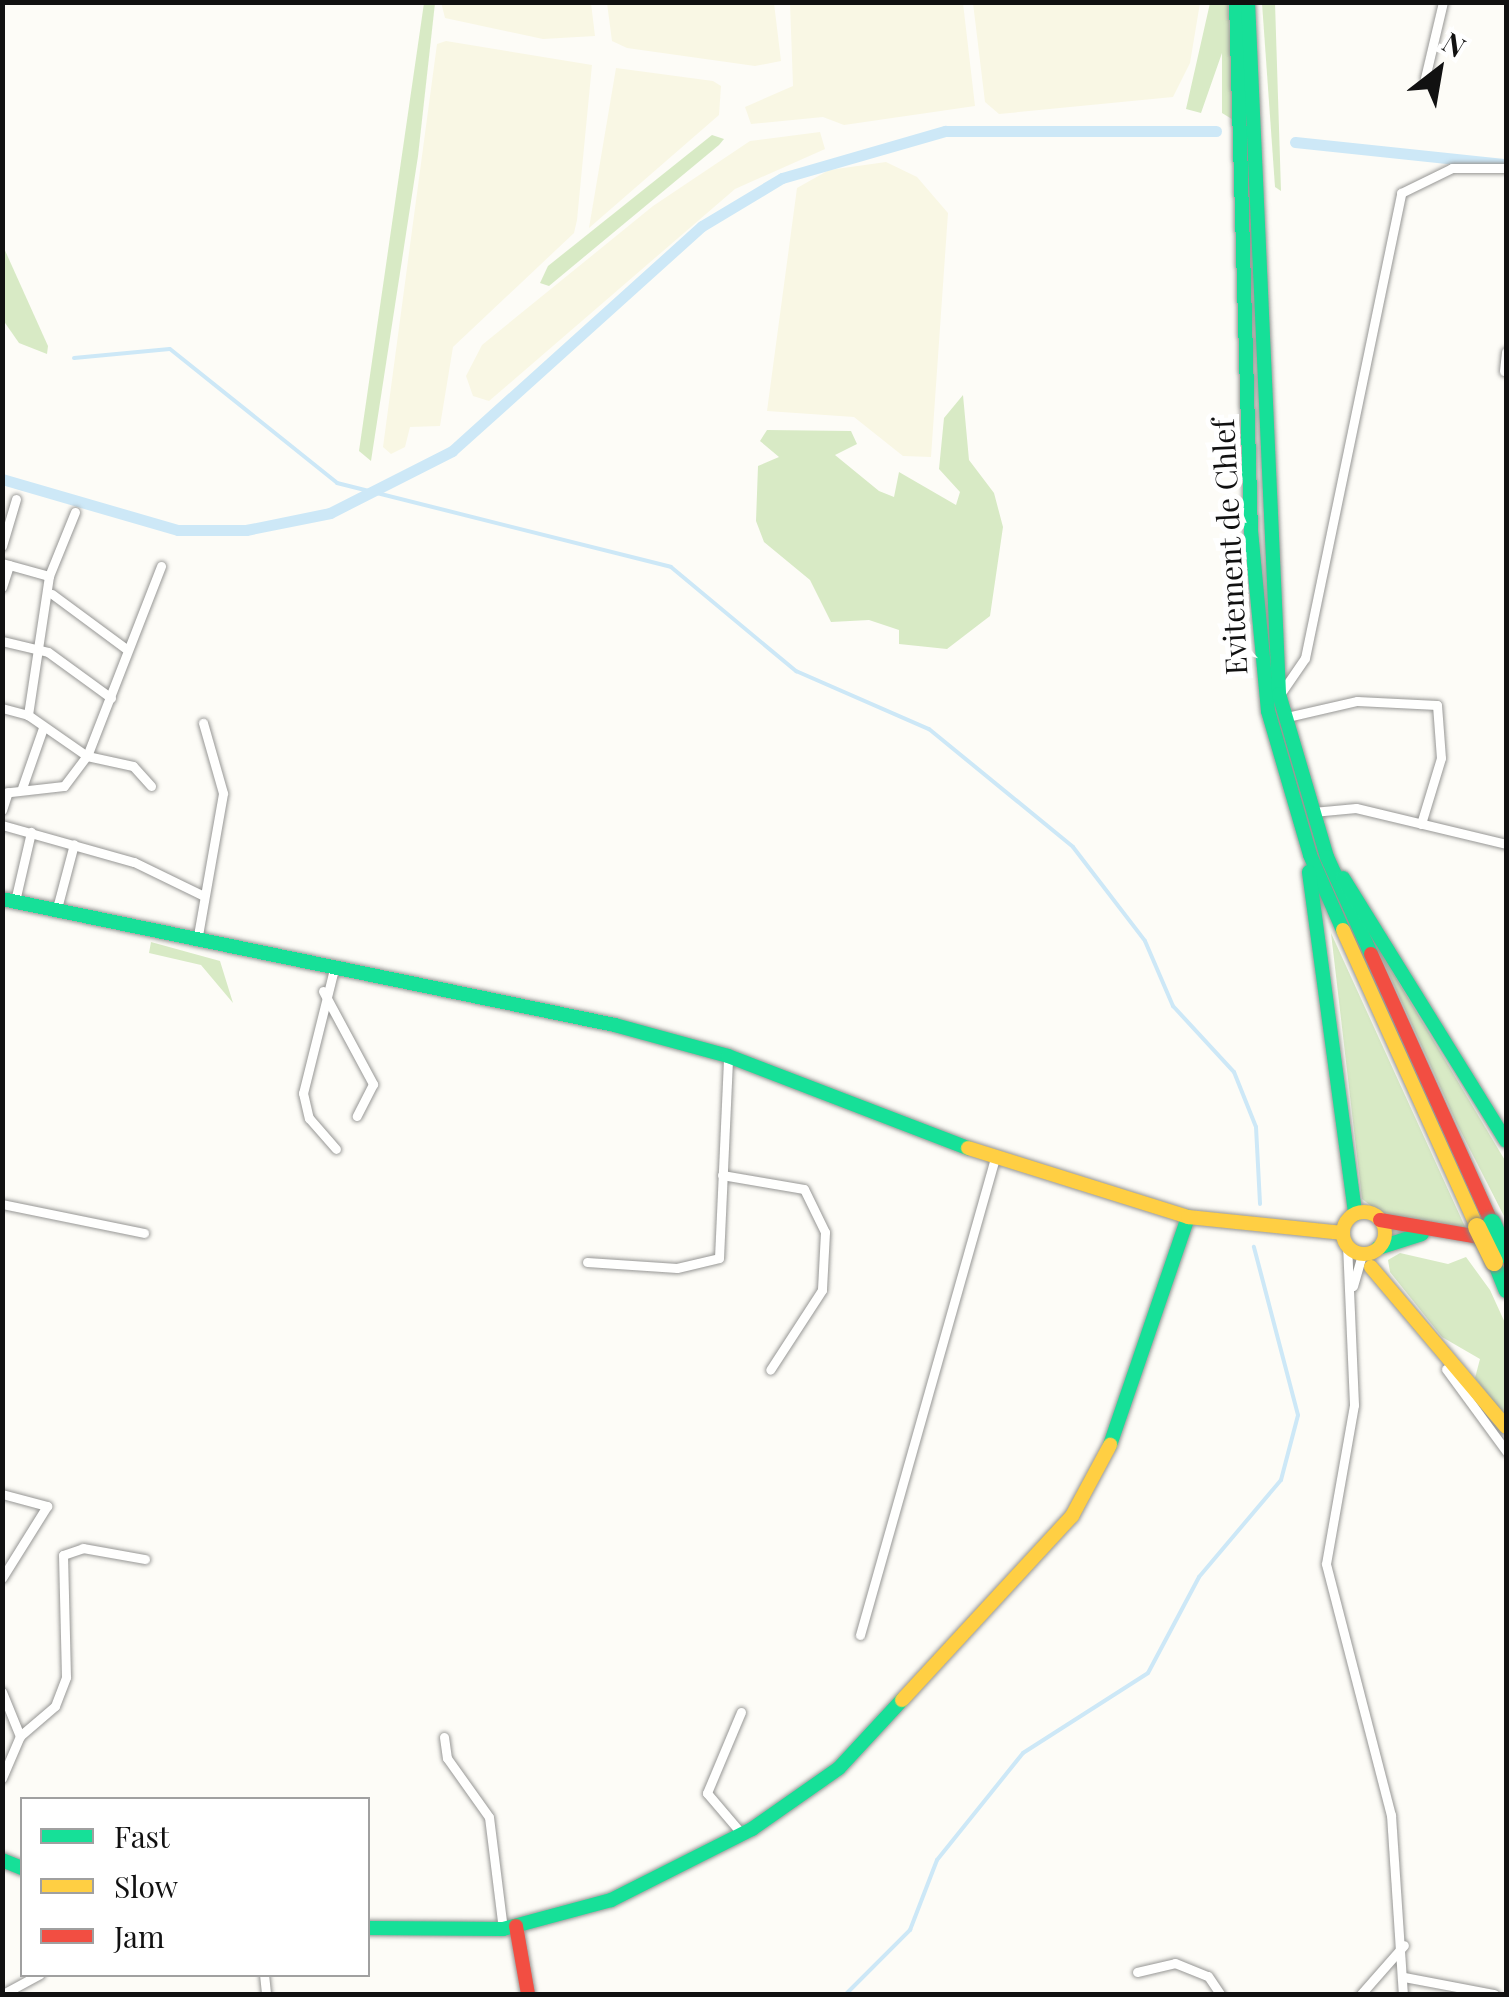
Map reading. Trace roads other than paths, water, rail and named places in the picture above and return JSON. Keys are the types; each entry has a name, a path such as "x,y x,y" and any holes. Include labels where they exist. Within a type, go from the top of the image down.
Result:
{"main road":[{"name":"Evitement de Chlef","path":"1236,2 1256,644 1303,815 1485,1225"},
{"name":"Evitement de Chlef","path":"1248,2 1261,144 1268,594 1279,694 1303,815 1326,857 1485,1225"},
{"path":"1303,815 1325,940 1361,1250 1506,1427"},
{"path":"1326,857 1506,1141"},
{"path":"9,900 565,1013 728,1056 995,1160 1188,1217 1361,1250 1423,1234"},
{"path":"1355,1214 1423,1234 1506,1241"},
{"path":"370,1928 510,1928 643,1887 742,1834 839,1768 1072,1516 1116,1436 1188,1217"},
{"path":"1361,1250 1380,1220"},
{"path":"1485,1225 1500,1258 1506,1291"},
{"path":"510,1928 528,1994"}],"street":[{"path":"1425,78 1443,2"},
{"path":"1279,694 1305,658 1401,193 1452,168 1506,168"},
{"path":"1504,371 1506,352"},
{"path":"2,546 16,499"},
{"path":"28,715 37,650 52,594 49,576 74,512"},
{"path":"2,587 6,564 49,576"},
{"path":"2,810 5,792 64,786 86,756 111,698 125,648 161,566"},
{"path":"52,594 125,648"},
{"path":"2,640 37,650 111,698"},
{"path":"1284,718 1357,701 1437,705 1445,726 1439,776 1421,824"},
{"path":"2,708 28,715 86,756 127,762 151,786"},
{"path":"197,940 223,793 203,723"},
{"path":"22,788 42,728"},
{"path":"1303,815 1356,808 1506,844"},
{"path":"2,824 74,844 202,896"},
{"path":"9,900 30,832"},
{"path":"56,912 74,844"},
{"path":"334,969 324,991 303,1093 309,1118 336,1150"},
{"path":"324,991 373,1084 357,1116"},
{"path":"588,1262 640,1268 716,1260 728,1056"},
{"path":"860,1635 995,1160"},
{"path":"722,1174 804,1189 825,1232 822,1290 770,1370"},
{"path":"2,1204 144,1233"},
{"path":"1352,1289 1361,1250"},
{"path":"1361,1250 1352,1289 1354,1405 1326,1564 1376,1743 1404,1945 1404,1994"},
{"path":"1361,1250 1506,1452"},
{"path":"2,1494 47,1506 2,1578"},
{"path":"2,1778 20,1736 55,1706 66,1676 63,1555 84,1548 144,1559"},
{"path":"2,1692 20,1736"},
{"path":"741,1712 707,1793 742,1834"},
{"path":"444,1737 447,1758 489,1816 510,1928"},
{"path":"1361,1994 1404,1945"},
{"path":"1137,1972 1175,1963 1208,1976 1220,1994"},
{"path":"3,1994 34,1977"},
{"path":"1404,1977 1494,1994"}],"waterway":[{"path":"2,479 178,530 246,530 330,513 452,451 702,226 782,178 945,131 1216,131"},
{"path":"1295,142 1506,164"},
{"path":"74,358 170,349 337,483 671,567 796,671 929,729 1073,847 1145,941 1173,1006 1234,1072 1256,1127 1260,1204"},
{"path":"846,1994 910,1930 937,1860 1023,1753 1148,1673 1199,1577 1281,1480 1298,1415 1254,1247"}]}
